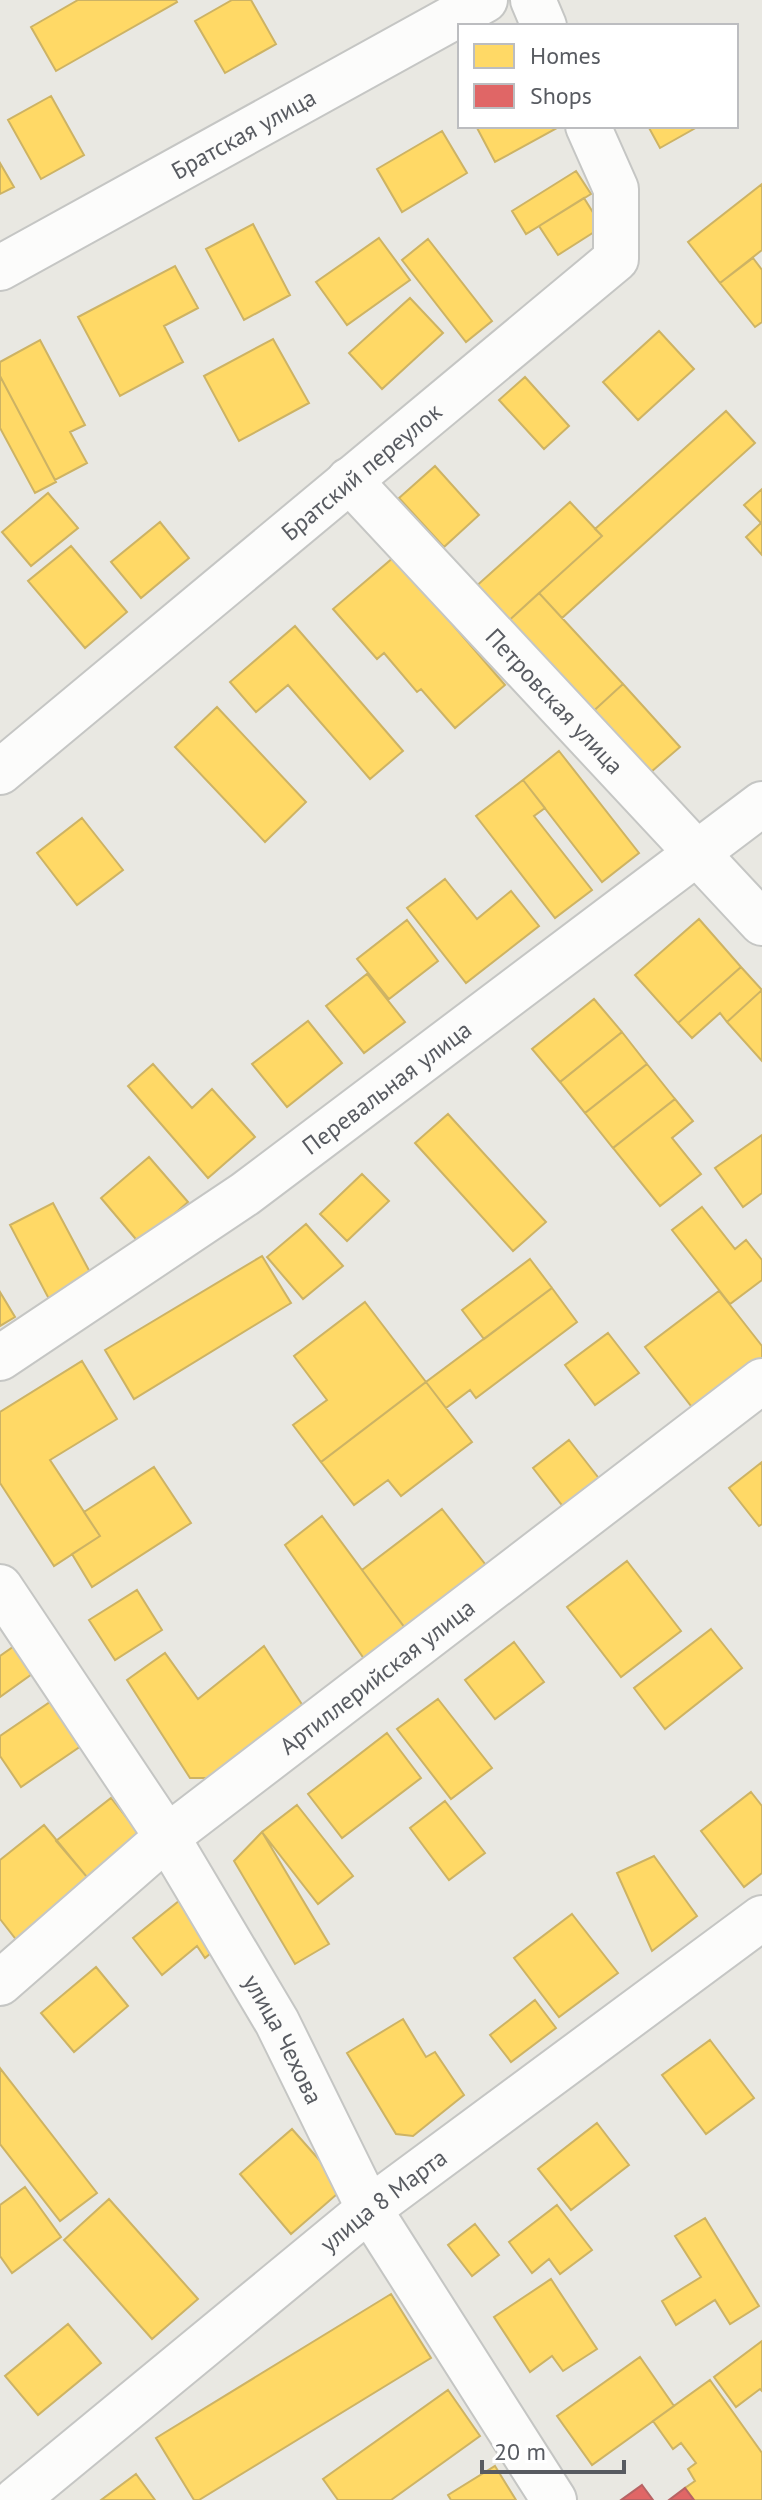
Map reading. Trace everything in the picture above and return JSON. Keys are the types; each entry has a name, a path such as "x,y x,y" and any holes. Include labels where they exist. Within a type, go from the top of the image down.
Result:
{"street":[{"name":"Братская улица","path":"0,268 485,0"},
{"path":"533,0 543,24"},
{"name":"Братский переулок","path":"0,772 616,259 616,189 589,128"},
{"name":"Петровская улица","path":"349,480 762,923"},
{"name":"Перевальная улица","path":"0,1358 245,1194 762,804"},
{"name":"Артиллерийская улица","path":"0,1983 167,1837 762,1381"},
{"name":"улица Чехова","path":"0,1587 167,1837 277,2022 369,2209 554,2500"},
{"name":"улица 8 Марта","path":"16,2500 369,2209 762,1918"}],"building: Homes":[{"path":"78,0 177,2 56,71 31,27"},
{"path":"232,0 251,0 276,44 225,73 195,21"},
{"path":"51,96 84,155 41,179 8,120"},
{"path":"477,128 557,128 495,162"},
{"path":"649,128 695,128 660,148"},
{"path":"442,131 467,173 402,212 377,169"},
{"path":"0,163 14,187 0,194"},
{"path":"576,171 591,194 526,234 512,211"},
{"path":"762,184 762,250 720,283 688,242"},
{"path":"584,198 602,227 558,255 539,226"},
{"path":"253,224 290,295 244,320 206,249"},
{"path":"379,238 410,280 347,325 316,282"},
{"path":"428,239 492,321 466,342 402,260"},
{"path":"753,258 762,270 762,322 755,327 720,283"},
{"path":"175,266 198,308 164,326 183,362 120,396 78,317"},
{"path":"410,298 443,333 382,389 349,353"},
{"path":"659,331 694,369 638,420 603,382"},
{"path":"273,339 309,403 239,441 204,376"},
{"path":"40,340 85,425 70,432 87,463 55,480 0,376 0,362"},
{"path":"0,376 56,482 35,493 0,428"},
{"path":"525,377 569,426 544,449 499,400"},
{"path":"726,411 755,443 562,618 539,593 602,536 595,529"},
{"path":"435,466 479,515 444,547 399,498"},
{"path":"762,489 762,555 746,537 761,523 744,505"},
{"path":"48,493 78,528 31,566 2,532"},
{"path":"570,502 602,536 505,624 473,589"},
{"path":"160,522 189,558 141,598 111,562"},
{"path":"71,546 127,612 85,648 28,581"},
{"path":"394,557 505,685 455,728 421,689 417,692 384,653 377,659 333,609"},
{"path":"539,593 623,684 588,716 505,624"},
{"path":"295,626 403,751 370,779 288,685 256,712 230,682"},
{"path":"623,684 680,747 644,778 588,716"},
{"path":"217,707 306,802 265,842 175,747"},
{"path":"559,751 639,853 602,882 523,780"},
{"path":"523,780 545,808 534,816 592,890 555,918 476,816"},
{"path":"82,818 123,870 77,905 37,853"},
{"path":"445,879 477,919 511,891 539,926 466,983 407,908"},
{"path":"699,919 741,967 678,1023 635,975"},
{"path":"407,920 438,961 389,999 357,959"},
{"path":"741,967 762,990 727,1022 720,1013 692,1038 678,1023"},
{"path":"367,974 405,1022 364,1053 326,1006"},
{"path":"762,990 762,1061 727,1022"},
{"path":"594,999 622,1032 560,1082 532,1049"},
{"path":"308,1021 342,1063 287,1107 252,1064"},
{"path":"622,1032 647,1064 585,1113 560,1082"},
{"path":"153,1064 192,1108 212,1089 255,1137 208,1178 128,1086"},
{"path":"647,1064 675,1099 613,1148 585,1113"},
{"path":"675,1099 693,1121 672,1138 701,1174 660,1206 613,1148"},
{"path":"448,1114 546,1222 513,1251 415,1143"},
{"path":"762,1135 762,1193 743,1207 715,1168"},
{"path":"149,1157 188,1202 140,1244 101,1198"},
{"path":"362,1174 389,1201 347,1241 320,1214"},
{"path":"53,1203 92,1276 49,1299 10,1225"},
{"path":"702,1207 735,1249 746,1240 762,1260 762,1280 730,1304 672,1230"},
{"path":"306,1224 343,1266 303,1299 267,1257"},
{"path":"262,1256 291,1303 134,1399 105,1350"},
{"path":"530,1259 552,1288 484,1339 462,1310"},
{"path":"552,1288 577,1322 476,1398 470,1390 446,1408 426,1382"},
{"path":"719,1291 762,1346 762,1359 695,1411 645,1347"},
{"path":"0,1292 15,1317 0,1326"},
{"path":"365,1302 426,1382 321,1462 293,1425 327,1400 294,1356"},
{"path":"608,1333 639,1373 595,1405 565,1365"},
{"path":"82,1361 117,1419 50,1460 100,1536 54,1566 0,1483 0,1412"},
{"path":"426,1382 472,1442 401,1496 388,1480 354,1505 321,1462"},
{"path":"569,1440 601,1481 565,1509 533,1468"},
{"path":"762,1462 762,1524 759,1526 729,1488"},
{"path":"154,1467 191,1523 92,1587 72,1554 100,1536 84,1512"},
{"path":"442,1509 489,1569 408,1632 362,1570"},
{"path":"322,1516 408,1632 367,1663 285,1545"},
{"path":"627,1561 681,1631 621,1677 567,1607"},
{"path":"137,1590 162,1630 115,1660 89,1620"},
{"path":"711,1629 742,1668 665,1729 634,1688"},
{"path":"20,1642 39,1669 0,1697 0,1656"},
{"path":"514,1642 544,1682 495,1719 465,1680"},
{"path":"264,1646 303,1706 211,1778 190,1778 127,1680 165,1653 198,1699"},
{"path":"438,1699 492,1768 451,1799 397,1729"},
{"path":"50,1702 81,1746 21,1787 0,1756 0,1736"},
{"path":"387,1733 421,1778 342,1838 308,1794"},
{"path":"751,1792 762,1806 762,1873 744,1887 701,1831"},
{"path":"111,1798 146,1842 92,1883 56,1841"},
{"path":"445,1801 485,1853 449,1880 410,1828"},
{"path":"297,1805 353,1876 318,1904 262,1832"},
{"path":"44,1825 92,1883 18,1942 0,1919 0,1860"},
{"path":"262,1832 329,1944 295,1964 234,1861"},
{"path":"654,1856 697,1916 652,1951 617,1873"},
{"path":"190,1892 223,1943 205,1958 197,1946 162,1975 133,1938"},
{"path":"572,1914 618,1973 559,2017 514,1958"},
{"path":"96,1967 128,2006 74,2052 41,2013"},
{"path":"535,2000 556,2028 511,2062 490,2035"},
{"path":"403,2019 426,2057 435,2052 464,2095 413,2136 396,2134 347,2053"},
{"path":"710,2040 754,2098 706,2134 662,2075"},
{"path":"0,2068 97,2193 60,2221 0,2144"},
{"path":"597,2123 629,2165 571,2210 538,2169"},
{"path":"292,2129 344,2188 291,2234 240,2174"},
{"path":"25,2187 61,2237 12,2273 0,2256 0,2205"},
{"path":"109,2199 198,2299 152,2339 64,2240"},
{"path":"557,2205 592,2250 560,2274 549,2259 532,2273 509,2242"},
{"path":"705,2218 759,2306 730,2324 715,2300 676,2325 662,2301 701,2277 675,2236"},
{"path":"475,2224 499,2255 472,2276 448,2245"},
{"path":"551,2279 597,2349 563,2371 552,2356 530,2372 494,2317"},
{"path":"391,2294 431,2358 199,2500 194,2500 156,2438"},
{"path":"68,2324 101,2363 38,2415 5,2376"},
{"path":"762,2341 762,2391 760,2389 736,2407 714,2377"},
{"path":"640,2357 674,2406 592,2465 557,2416"},
{"path":"710,2380 762,2453 762,2500 694,2500 685,2488 695,2481 688,2469 696,2463 681,2443 673,2449 653,2421"},
{"path":"448,2390 480,2436 391,2500 338,2500 323,2479"},
{"path":"495,2466 516,2500 451,2500 448,2495"},
{"path":"136,2474 155,2500 101,2500"}],"building: Shops":[{"path":"642,2485 653,2500 621,2500"},
{"path":"685,2488 694,2500 669,2500"}]}
